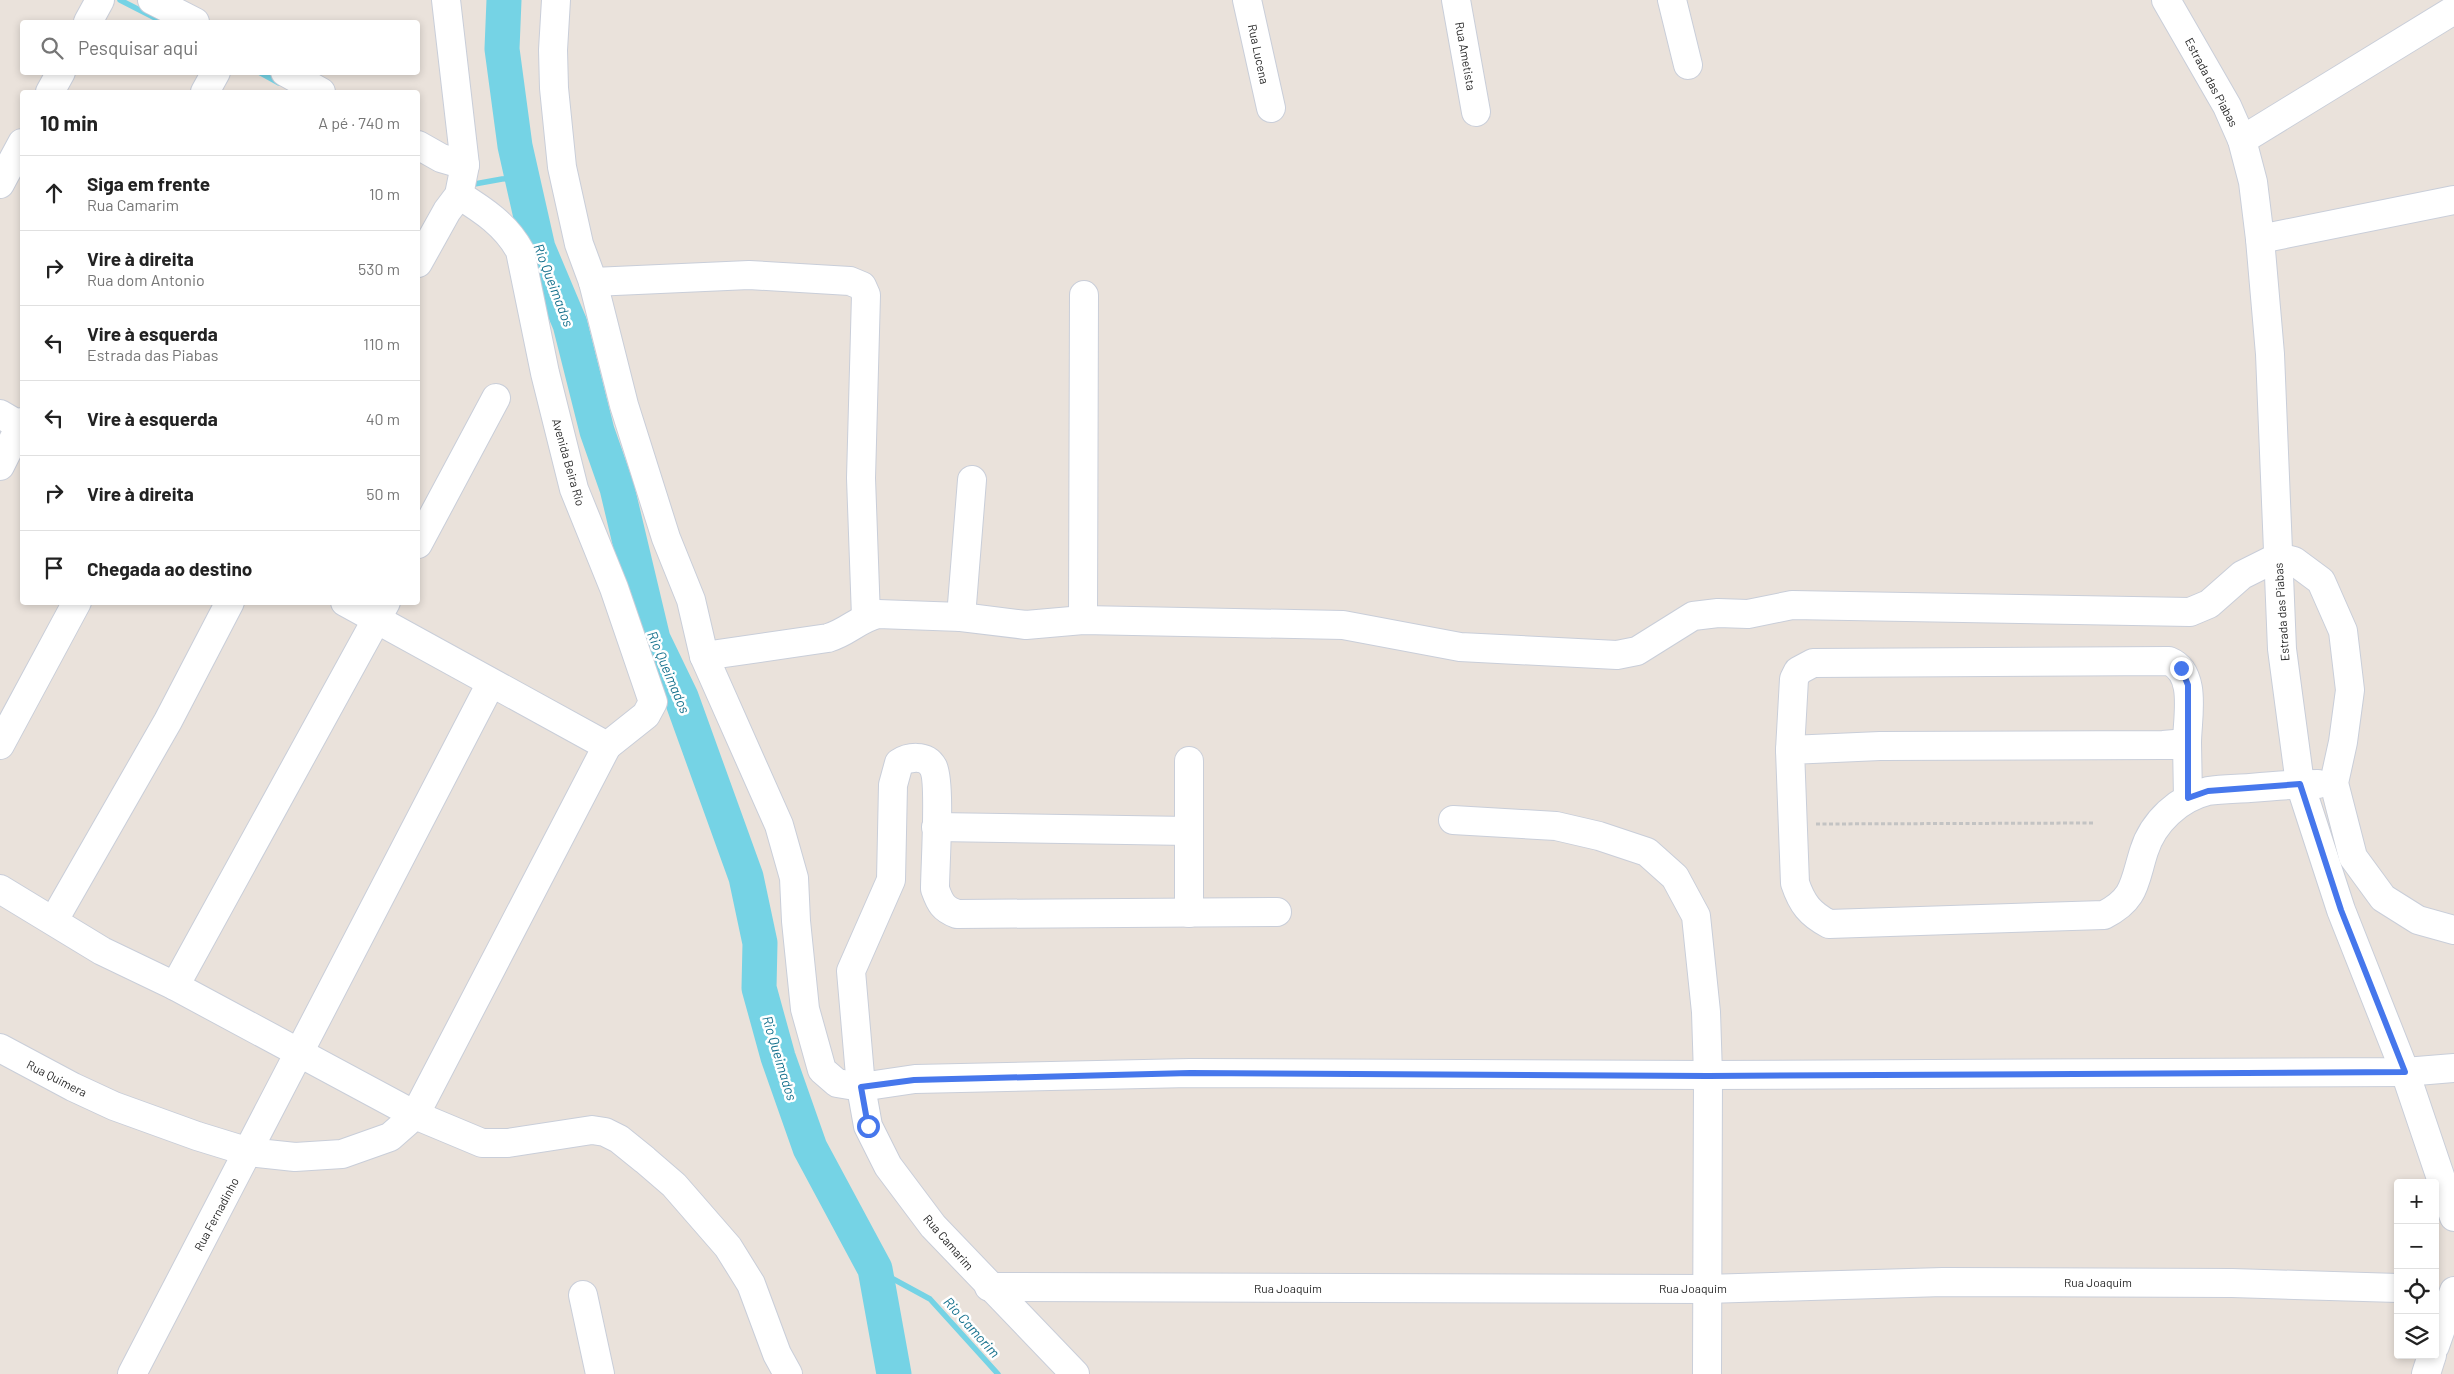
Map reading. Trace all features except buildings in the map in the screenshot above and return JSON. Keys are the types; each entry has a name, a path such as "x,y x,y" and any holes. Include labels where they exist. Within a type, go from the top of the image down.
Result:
{"street":[{"path":"152,0 191,20"},
{"path":"420,259 462,183 446,0"},
{"path":"556,0 554,79 562,167 579,244 593,282 624,405 666,538 692,600 704,656 779,825 794,878 796,921 805,1009 822,1070 837,1083 861,1087 914,1080 1161,1074 1708,1076 2405,1072 2454,1068"},
{"name":"Rua Lucena","path":"1247,0 1271,108"},
{"name":"Rua Ametista","path":"1456,0 1476,112"},
{"path":"1672,0 1688,64"},
{"name":"Estrada das Piabas","path":"2166,0 2219,90 2242,140 2253,182 2270,354 2282,649 2300,784 2341,910 2405,1072 2454,1217"},
{"path":"2242,140 2405,38 2454,10"},
{"path":"51,90 59,75"},
{"path":"206,90 214,75"},
{"path":"290,75 317,90"},
{"path":"420,146 441,158 462,183"},
{"path":"0,184 20,147"},
{"name":"Avenida Beira Rio","path":"462,183 514,240 520,251 545,373 569,471 614,588 651,694 653,702 646,715 607,746"},
{"path":"2260,240 2454,200"},
{"path":"593,282 749,275 850,281 862,286 866,295 861,478 866,617"},
{"path":"1083,620 1084,294"},
{"path":"420,540 496,398"},
{"path":"0,466 16,423"},
{"path":"961,617 972,480"},
{"path":"704,656 828,638 844,633 866,617 878,614 961,617 1026,625 1083,620 1343,625 1460,647 1617,655 1637,651 1694,616 1718,613 1748,614 1792,605 2190,612 2210,604 2242,575 2278,557 2294,561 2321,582 2343,631 2350,690 2344,742 2334,783 2353,858 2383,898 2418,920 2454,930"},
{"path":"0,745 75,605"},
{"path":"54,920 168,721 228,605"},
{"path":"357,605 381,611 491,683 607,746 415,1115"},
{"path":"175,986 381,611"},
{"path":"2188,798 2188,685 2181,668 2170,661 1813,663 1798,671 1794,680 1790,750 1795,883 1801,900 1812,914 1829,924 2069,918 2104,915 2127,900 2134,887 2145,848 2155,827 2172,810 2188,798 2208,791 2334,783"},
{"name":"Rua Fernadinho","path":"132,1374 491,683"},
{"path":"1790,750 1880,746 2154,745 2187,743"},
{"name":"Rua Camarim","path":"936,827 934,768 929,762 908,757 899,763 894,785 891,880 851,971 861,1087 868,1126 888,1166 933,1226 989,1287 1075,1374"},
{"path":"1189,761 1189,913"},
{"path":"1453,820 1556,826 1599,836 1648,852 1675,877 1696,916 1706,1012 1708,1076 1707,1374"},
{"path":"1189,831 936,827 935,889 940,904 957,914 1276,912"},
{"path":"0,889 54,920 102,951 175,986 415,1115 482,1143 508,1143 592,1130 605,1132 619,1139 674,1185 728,1247 751,1284 777,1354 788,1374"},
{"name":"Rua Quimera","path":"0,1048 73,1087 114,1106 197,1136 249,1152 295,1157 342,1154 390,1137 415,1115"},
{"name":"Rua Joaquim","path":"989,1287 1706,1289 1943,1282 2232,1282 2394,1288"},
{"path":"2439,1289 2454,1290 2439,1334"},
{"path":"583,1295 600,1374"},
{"path":"2426,1374 2431,1359"}],"path":[{"path":"1792,825 2095,823"}],"waterway":[{"path":"120,0 159,20"},
{"name":"Rio Queimados","path":"504,0 502,49 515,146 538,248 570,324 597,431 617,488 653,639 681,697 746,877 760,943 759,988 778,1057 810,1148 875,1269 894,1374"},
{"path":"264,75 279,83"},
{"path":"469,185 502,179 522,178"},
{"name":"Rio Camorim","path":"875,1269 930,1299 998,1374"}],"route":[{"path":"868,1126 861,1087 914,1080 1008,1076 1190,1073 1708,1076 2405,1072 2341,910 2300,784 2208,791 2188,798 2188,685 2181,668"}]}
